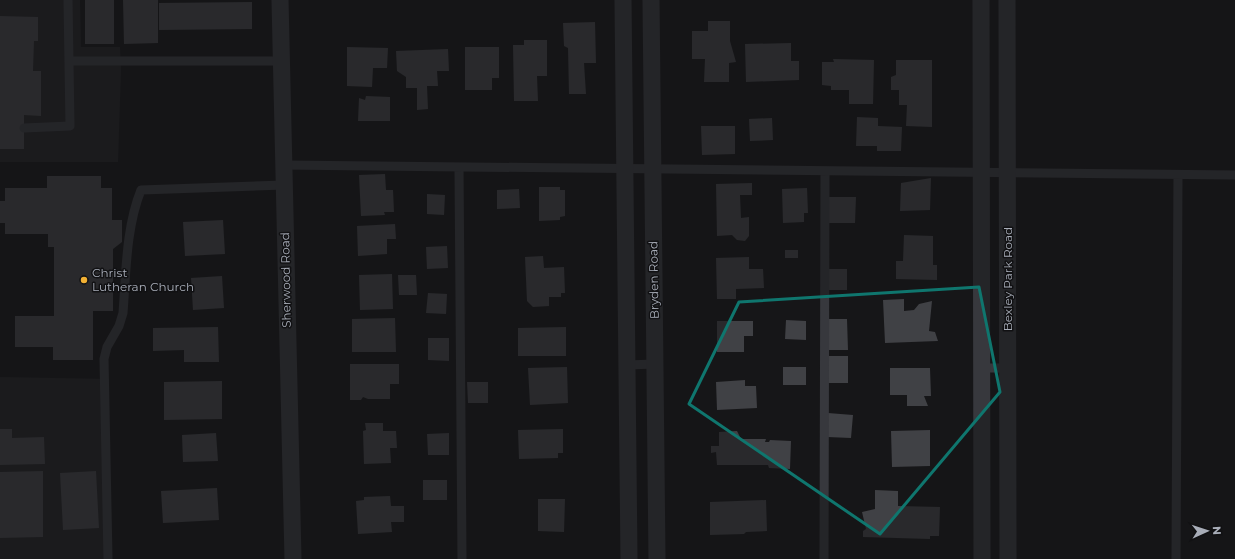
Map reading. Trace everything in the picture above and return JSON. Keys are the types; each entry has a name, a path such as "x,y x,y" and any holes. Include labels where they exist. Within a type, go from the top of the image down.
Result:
{"street":[{"name":"Sherwood Road","path":"280,0 293,559"},
{"path":"623,0 629,559"},
{"name":"Bryden Road","path":"651,0 657,559"},
{"path":"981,0 982,559"},
{"name":"Bexley Park Road","path":"1006,0 1008,559"}],"lane":[{"path":"24,128 70,126 68,0"},
{"path":"69,61 281,61"},
{"path":"284,165 1235,175"},
{"path":"459,167 462,559"},
{"path":"824,559 825,171"},
{"path":"1176,559 1178,175"},
{"path":"108,559 104,359 107,347 119,326 123,313 131,225 135,205 141,190 284,185"},
{"path":"627,365 655,364"},
{"path":"982,368 1008,368"}],"highlighted area":[{"path":"979,287 1000,392 880,534 689,404 739,302"}],"shaded area":[{"path":"0,0 80,0 81,47 120,47 121,70 118,162 0,162"},
{"path":"0,377 109,379 104,409 108,559 0,559"}],"building":[{"path":"85,0 114,0 114,44 85,44"},
{"path":"123,0 158,0 158,43 124,44"},
{"path":"252,2 252,29 159,30 159,3"},
{"path":"0,16 38,17 38,41 34,41 33,71 41,71 41,116 24,115 24,149 0,149"},
{"path":"708,21 730,21 730,41 736,62 729,63 729,82 704,82 705,59 692,59 692,31 708,31"},
{"path":"595,22 596,63 584,63 586,94 569,94 568,48 564,46 563,23"},
{"path":"524,40 547,40 547,76 537,76 538,101 514,101 513,45 524,45"},
{"path":"791,43 791,61 799,61 799,80 746,82 745,44"},
{"path":"347,47 388,48 387,68 373,68 372,87 347,86"},
{"path":"465,47 499,47 499,78 492,78 492,90 465,90"},
{"path":"448,49 449,71 437,71 438,86 427,86 428,109 417,110 417,88 406,88 406,77 397,71 396,51"},
{"path":"833,59 874,60 873,104 849,104 849,90 831,90 831,86 822,85 822,62 834,62"},
{"path":"896,60 932,60 932,127 906,126 907,105 899,105 899,90 891,90 891,77 896,75"},
{"path":"366,96 390,97 390,121 358,121 359,98 365,100"},
{"path":"857,117 878,118 878,126 902,127 901,151 877,151 877,146 856,146"},
{"path":"772,118 773,140 750,141 749,119"},
{"path":"701,126 735,126 735,154 702,155"},
{"path":"385,174 386,190 393,190 394,212 384,212 385,215 361,216 359,175"},
{"name":"Christ Lutheran Church","path":"47,176 101,176 101,188 112,188 112,220 122,220 122,242 113,249 113,311 93,311 93,360 53,360 53,347 15,347 15,316 54,316 54,247 48,247 48,234 5,234 5,223 0,223 0,201 5,201 5,188 47,188"},
{"path":"931,178 930,210 900,211 901,183"},
{"path":"752,183 752,195 740,195 741,218 749,217 749,236 745,241 737,240 732,235 717,236 716,184"},
{"path":"539,187 560,187 560,190 565,190 565,216 560,217 560,220 539,221"},
{"path":"807,188 808,213 804,213 804,222 783,223 782,189"},
{"path":"519,189 520,208 497,209 497,190"},
{"path":"427,194 445,195 444,215 427,214"},
{"path":"828,197 856,197 855,223 827,223"},
{"path":"223,220 225,254 185,256 183,222"},
{"path":"395,224 396,239 387,239 387,254 358,256 357,226"},
{"path":"904,235 933,236 933,265 937,265 937,280 896,279 896,261 903,261"},
{"path":"447,246 448,268 427,269 426,247"},
{"path":"785,250 798,250 798,258 785,258"},
{"path":"543,256 544,268 564,267 565,293 561,293 561,297 549,297 549,306 533,307 527,301 525,257"},
{"path":"749,257 749,269 763,269 764,288 736,289 736,299 717,299 716,258"},
{"path":"827,269 847,269 847,290 827,290"},
{"path":"392,274 393,309 360,310 359,275"},
{"path":"398,275 416,275 417,295 399,295"},
{"path":"222,276 224,308 193,310 191,278"},
{"path":"428,293 447,294 446,314 426,313"},
{"path":"904,299 904,311 914,310 919,304 932,301 929,331 935,332 938,341 885,343 883,300"},
{"path":"395,318 396,352 352,352 352,319"},
{"path":"826,319 847,319 848,350 827,350"},
{"path":"786,320 806,321 806,340 785,339"},
{"path":"717,321 753,321 753,336 744,336 744,352 717,352"},
{"path":"218,327 219,362 184,362 184,350 153,351 153,328"},
{"path":"566,327 566,356 518,356 518,328"},
{"path":"428,338 449,338 449,361 428,360"},
{"path":"826,356 848,356 848,383 826,383"},
{"path":"350,364 399,364 399,384 390,384 390,399 368,399 363,397 361,400 350,400"},
{"path":"567,367 568,403 530,405 528,368"},
{"path":"783,367 806,367 806,385 783,385"},
{"path":"890,368 930,368 931,396 924,396 928,406 907,406 907,395 890,395"},
{"path":"745,380 745,386 756,386 757,408 717,410 716,382"},
{"path":"222,381 222,419 164,420 164,382"},
{"path":"467,382 488,382 488,403 468,403"},
{"path":"828,413 853,415 851,438 827,437"},
{"path":"365,423 383,423 383,431 396,431 397,448 390,448 391,463 364,464 363,431 366,430"},
{"path":"0,429 12,429 12,438 44,437 45,464 0,465"},
{"path":"563,429 563,453 558,453 558,458 519,459 518,430"},
{"path":"930,430 930,466 892,467 891,431"},
{"path":"737,431 741,439 766,439 765,442 769,442 770,440 791,441 790,469 769,468 768,465 717,465 716,452 711,453 711,446 719,446 719,432"},
{"path":"216,433 218,461 183,462 182,435"},
{"path":"449,433 449,455 428,455 427,434"},
{"path":"43,471 43,537 0,538 0,472"},
{"path":"96,471 99,528 63,530 60,473"},
{"path":"423,480 447,480 447,500 423,500"},
{"path":"217,488 219,520 163,523 161,491"},
{"path":"875,490 898,491 898,506 940,507 939,536 930,536 930,539 863,537 863,531 866,529 862,512 875,509"},
{"path":"390,496 391,506 404,506 404,522 391,522 392,532 358,534 356,501 364,500 364,497"},
{"path":"538,499 565,499 564,532 538,531"},
{"path":"766,500 767,531 746,532 744,534 710,535 710,502"}],"place":[{"name":"Christ Lutheran Church","path":"84,280"}]}
